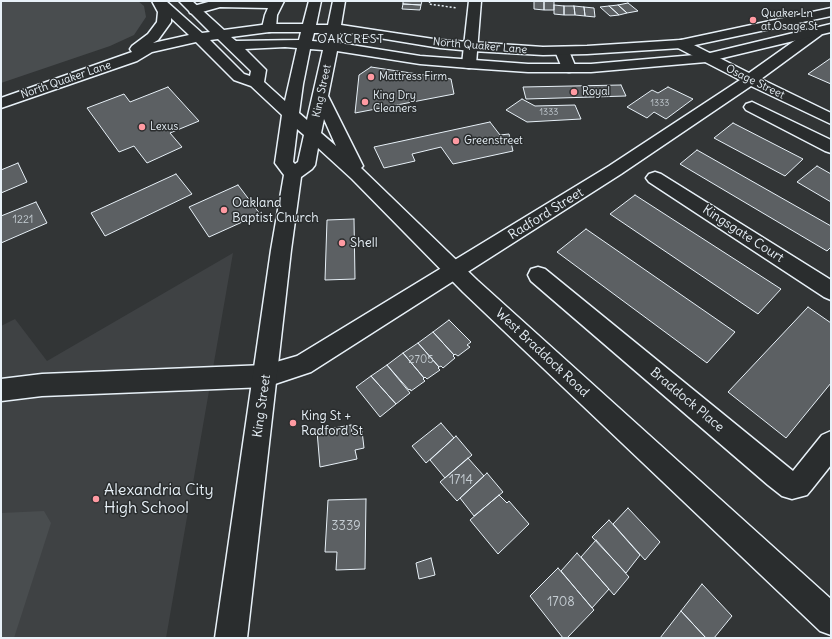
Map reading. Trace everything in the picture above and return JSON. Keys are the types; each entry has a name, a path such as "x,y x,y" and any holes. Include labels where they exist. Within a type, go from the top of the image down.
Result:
{"main road":[{"name":"West Braddock Road","path":"158,1 199,37 208,48 239,77 256,83 358,175 455,271 831,620"},
{"path":"103,68 137,48 159,31 165,17 158,1"},
{"path":"185,1 259,70 256,83"},
{"name":"King Street","path":"293,174 284,163 294,84 315,1"},
{"name":"King Street","path":"231,638 282,244 293,174 306,165 331,47 339,1"},
{"path":"469,64 472,46 475,1"},
{"path":"195,10 219,3 277,3 271,15 269,28"},
{"name":"North Quaker Lane","path":"1,103 132,58 147,49 221,33 269,28 308,27 355,30 440,44 543,52 681,44 831,12"},
{"name":"North Quaker Lane","path":"132,58 151,58 208,48 285,43 331,47 420,60 469,64 569,68 626,66 706,58 823,30"},
{"name":"Radford Street","path":"1,390 42,385 266,376 303,365 615,170 823,30"},
{"name":"Osage Street","path":"681,44 706,58 831,119"},
{"path":"562,51 569,68"},
{"path":"321,96 358,175"},
{"path":"752,107 831,147"},
{"name":"Kingsgate Court","path":"656,178 831,291"},
{"name":"Braddock Place","path":"538,275 777,476 792,486 797,485 804,480 831,444"}],"path":[{"path":"430,1 429,4 458,8"},
{"path":"586,1 603,1"}],"shaded area":[{"path":"1,1 138,1 144,6 146,17 134,35 110,46 1,83"},
{"name":"Alexandria City High School","path":"233,253 166,638 1,638 1,326 15,319 47,361"},
{"path":"44,511 51,523 14,638 1,638 1,513"}],"building":[{"path":"403,1 422,1 421,5 403,4"},
{"path":"534,1 544,1 544,10 534,9"},
{"path":"544,1 554,1 554,10 544,10"},
{"path":"628,3 638,11 627,13 618,5"},
{"path":"403,4 421,5 420,10 402,9"},
{"path":"554,5 564,6 564,15 554,14"},
{"path":"618,5 627,13 619,15 609,6"},
{"path":"564,6 574,6 575,15 564,15"},
{"path":"574,6 584,7 585,16 575,15"},
{"path":"609,6 619,15 610,16 600,7"},
{"path":"584,7 594,8 595,17 585,16"},
{"path":"831,58 831,84 808,74"},
{"path":"371,67 451,79 454,94 355,113 359,75"},
{"name":"Royal","path":"621,85 626,96 526,99 523,87"},
{"name":"Lexus","path":"168,87 199,121 170,133 182,147 147,163 134,146 119,152 87,108 124,94 130,102"},
{"path":"668,87 693,99 666,119 654,112 647,118 627,107 652,90 658,93"},
{"path":"522,99 535,106 575,105 581,119 527,122 506,110"},
{"name":"Greenstreet","path":"490,122 500,135 509,134 513,151 453,164 441,147 412,154 415,161 384,168 374,147"},
{"path":"733,123 803,159 785,176 714,138"},
{"path":"697,150 831,226 831,247 827,251 680,164"},
{"path":"18,163 27,182 1,193 1,170"},
{"path":"817,166 831,174 831,202 797,182"},
{"path":"176,174 192,194 105,236 91,213"},
{"name":"Oakland Baptist Church","path":"238,185 260,214 209,237 189,207"},
{"path":"635,195 781,289 758,314 610,214"},
{"path":"36,202 47,223 1,243 1,216"},
{"path":"354,219 355,279 325,280 327,220"},
{"path":"586,229 735,332 707,363 557,252"},
{"path":"808,307 831,323 831,383 786,438 728,392"},
{"path":"449,320 471,342 467,345 470,347 458,356 455,354 454,355 433,332"},
{"path":"433,332 455,358 443,368 441,366 439,367 418,343"},
{"path":"418,343 440,370 427,379 425,377 424,378 403,353"},
{"path":"403,353 425,381 411,391 387,365"},
{"path":"387,365 410,393 396,404 371,376"},
{"path":"371,376 396,404 380,417 356,387"},
{"path":"441,423 454,438 426,463 412,446"},
{"path":"351,425 352,433 362,431 364,448 355,450 357,459 320,467 317,431"},
{"path":"456,436 472,455 445,478 430,460"},
{"path":"468,458 484,476 457,501 440,482"},
{"path":"487,473 503,492 474,516 460,498"},
{"path":"499,495 507,503 509,501 529,524 498,554 470,520"},
{"path":"366,499 365,569 336,570 337,552 325,552 328,500"},
{"path":"628,508 660,542 645,560 613,524"},
{"path":"609,520 640,555 626,573 592,537"},
{"path":"596,540 629,577 614,595 581,557"},
{"path":"577,553 609,589 592,608 561,571"},
{"path":"431,558 435,575 419,579 416,563"},
{"path":"558,568 594,610 567,638 563,638 530,596"},
{"path":"702,584 732,616 714,638 706,638 681,611"},
{"path":"681,611 706,638 660,638"}],"place":[{"name":"Quaker Ln at Osage St","path":"753,20"},
{"name":"Mattress Firm","path":"371,77"},
{"name":"Royal","path":"574,92"},
{"name":"King Dry Cleaners","path":"365,102"},
{"name":"Lexus","path":"142,127"},
{"name":"Greenstreet","path":"456,141"},
{"name":"Oakland Baptist Church","path":"224,210"},
{"name":"Shell","path":"342,243"},
{"name":"King St + Radford St","path":"293,423"},
{"name":"Alexandria City High School","path":"96,499"}],"district":[{"name":"OAKCREST","path":"351,40"}]}
